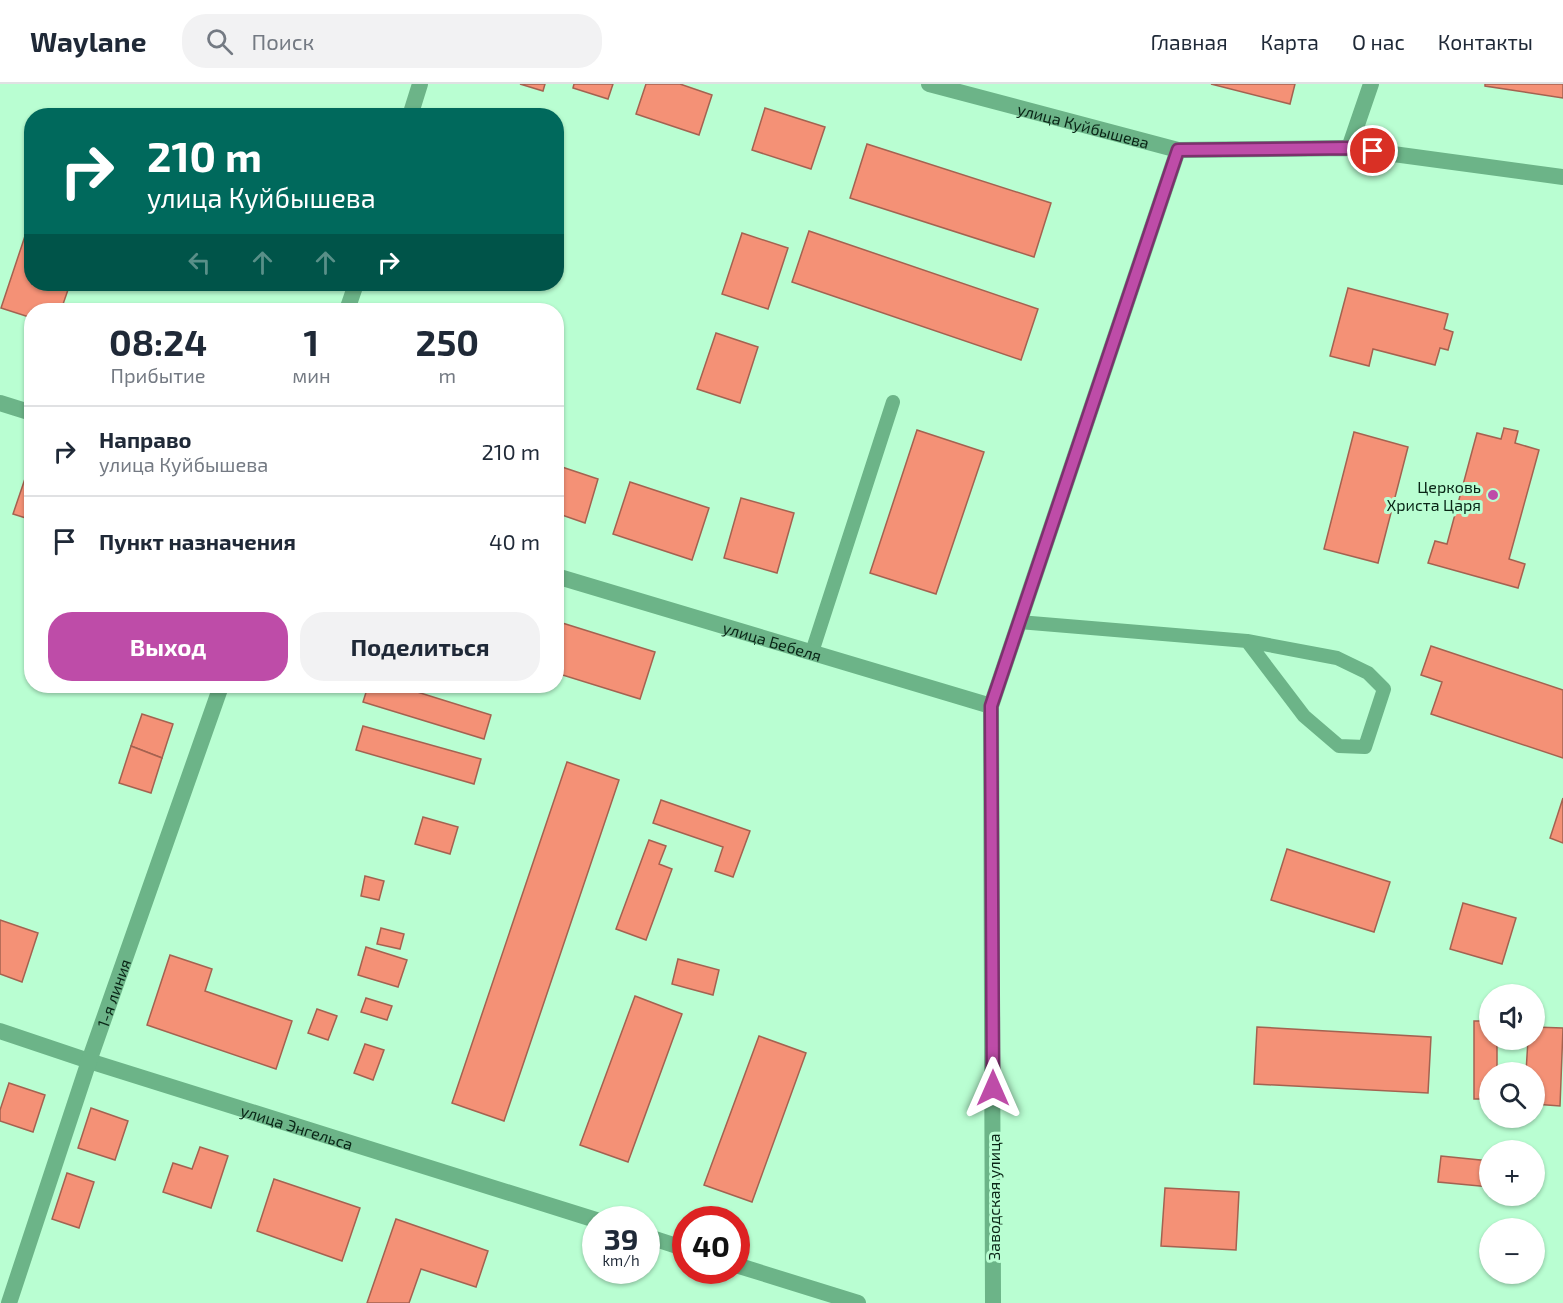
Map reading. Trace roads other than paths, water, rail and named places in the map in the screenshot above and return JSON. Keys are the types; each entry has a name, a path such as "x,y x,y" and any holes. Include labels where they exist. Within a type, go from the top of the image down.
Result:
{"street":[{"path":"412,108 420,84"},
{"name":"улица Куйбышева","path":"929,84 1178,150 1349,148 1563,177"},
{"path":"1349,148 1371,84"},
{"name":"Заводская улица","path":"993,1303 991,706 1178,150"},
{"path":"0,403 24,410"},
{"name":"улица Бебеля","path":"564,578 991,706"},
{"name":"1-я линия","path":"9,1303 89,1061 219,693"},
{"name":"улица Энгельса","path":"0,1031 582,1216"},
{"path":"750,1269 858,1303"}],"lane":[{"path":"812,652 893,402"},
{"path":"1019,622 1247,641 1337,658 1368,673 1384,689 1365,747 1339,746 1304,716 1247,641"}],"place":[{"name":"Церковь Христа Царя","path":"1493,495"}]}
